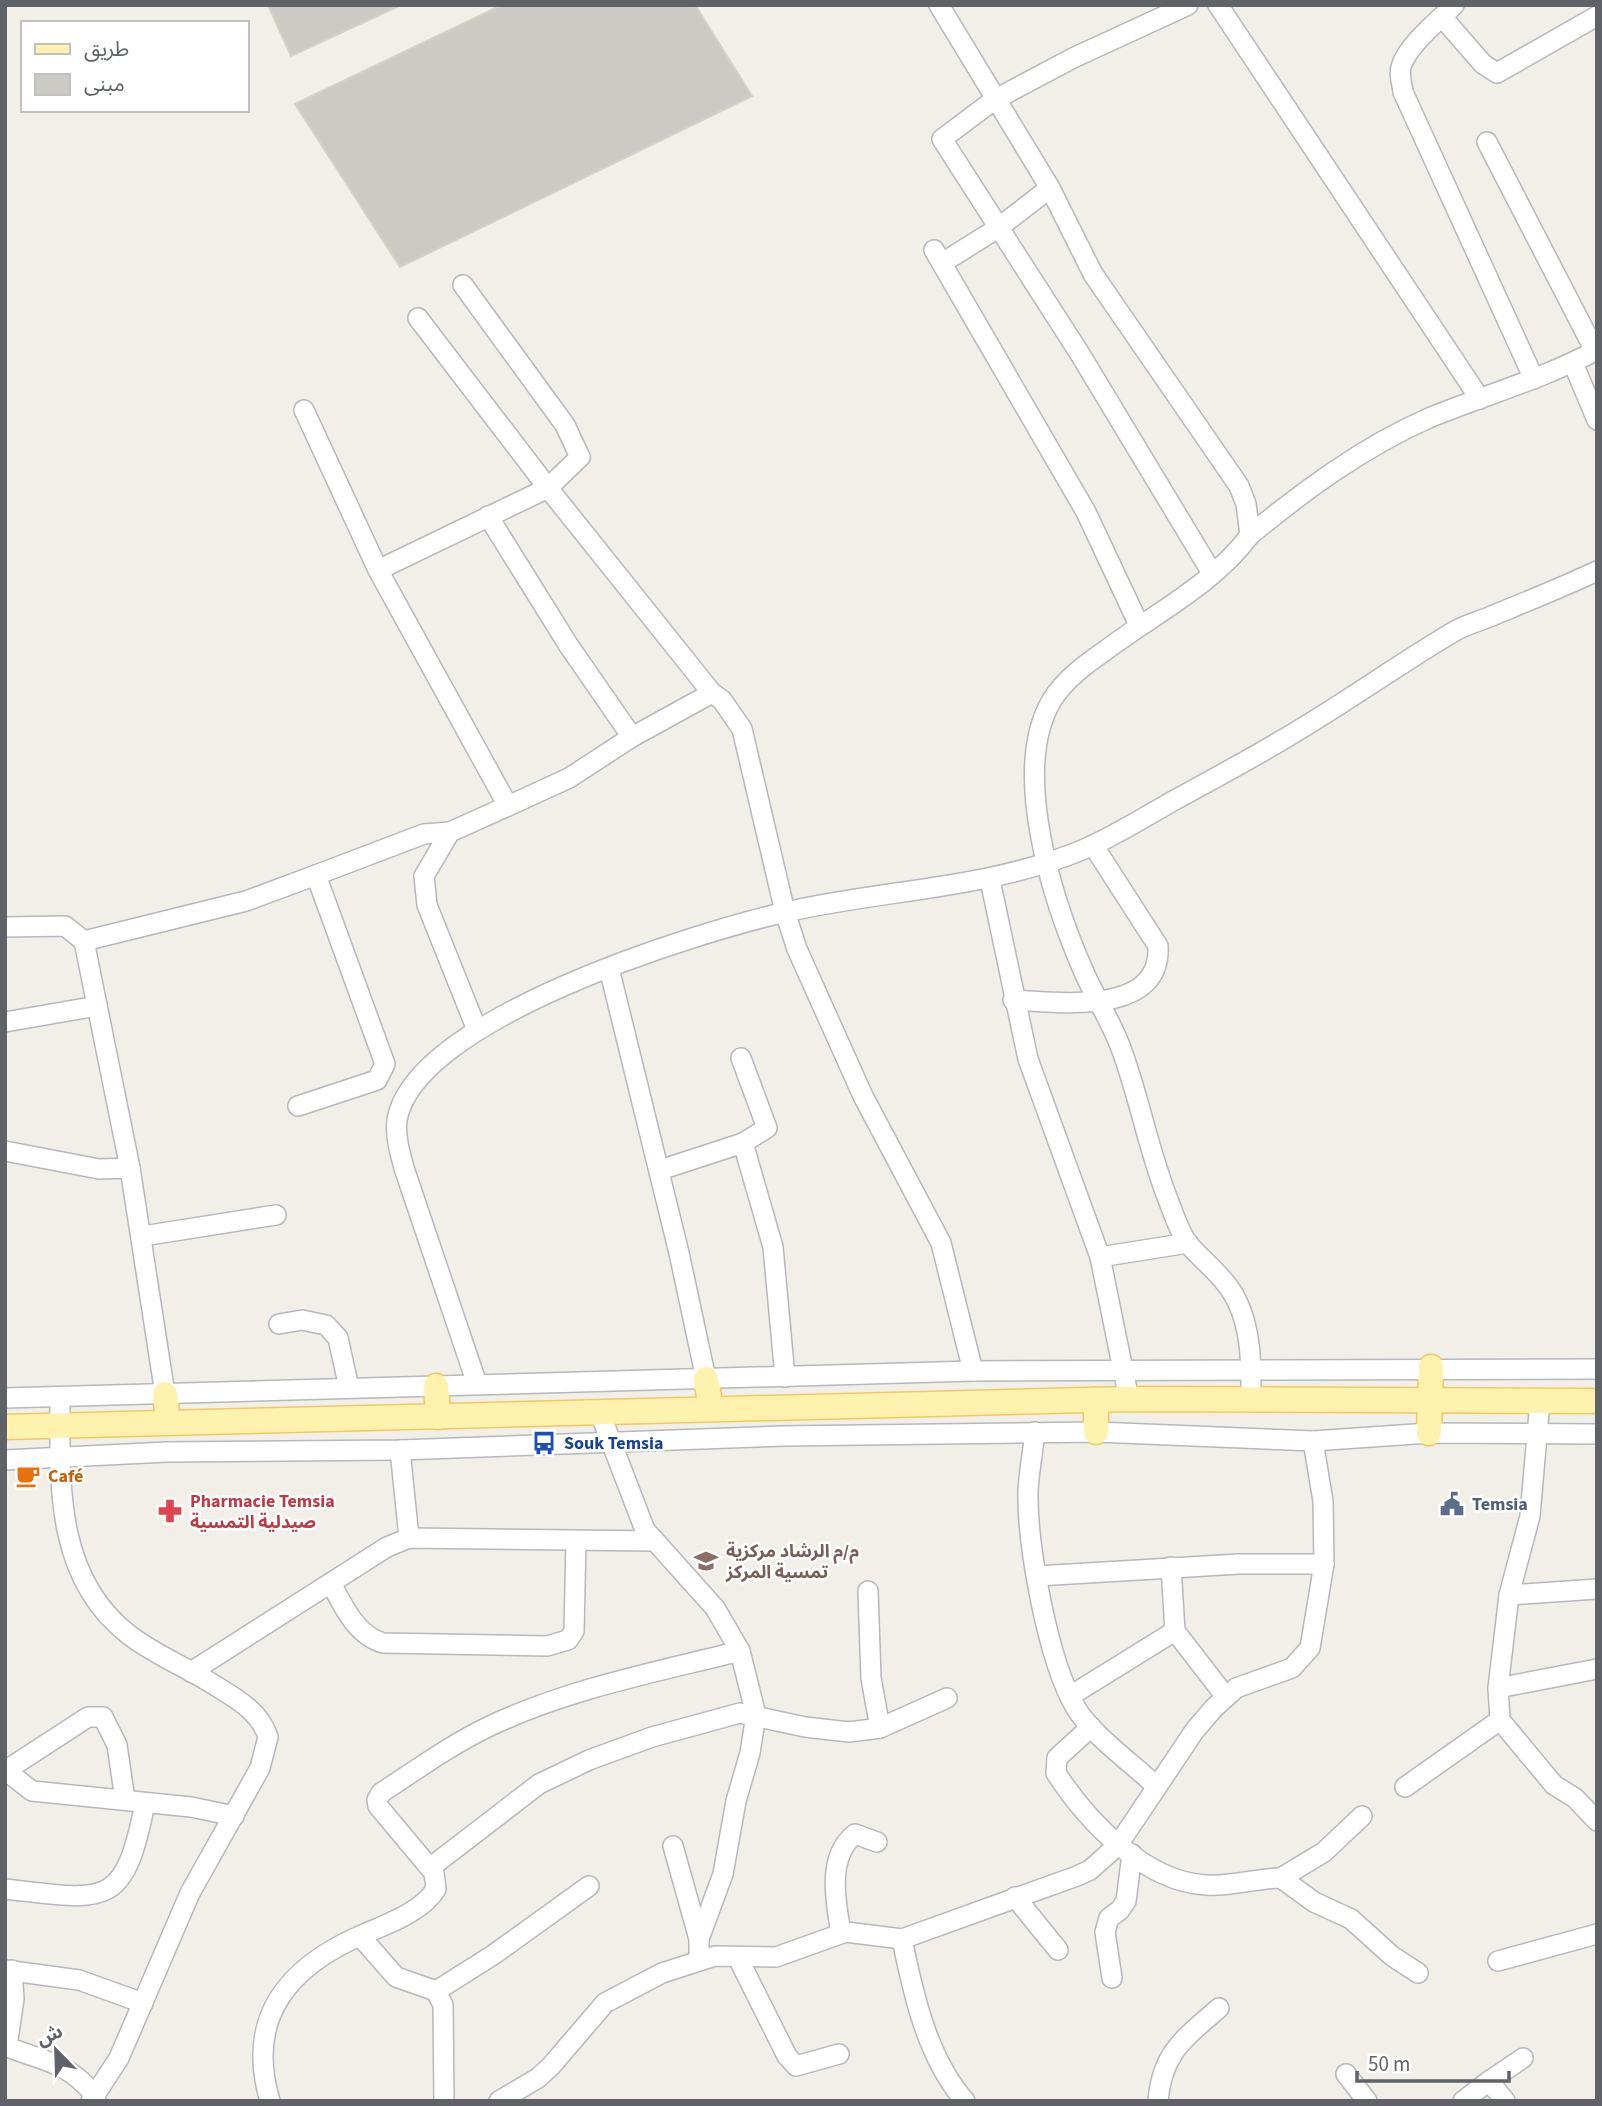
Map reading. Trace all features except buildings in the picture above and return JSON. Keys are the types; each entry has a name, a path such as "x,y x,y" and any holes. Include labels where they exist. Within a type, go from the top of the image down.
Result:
{"main road":[{"path":"1429,1433 1431,1367"},
{"path":"706,1379 711,1409"},
{"path":"436,1386 438,1418"},
{"path":"165,1394 168,1421"},
{"path":"5,1427 1129,1399 1597,1401"},
{"path":"1096,1400 1096,1432"}],"street":[{"path":"939,5 994,100 1050,188 1093,274 1239,486 1246,504 1250,534"},
{"path":"1188,5 1073,58 994,100 942,139 1080,354 1212,573"},
{"path":"1218,5 1480,399"},
{"path":"1534,379 1404,92 1402,64 1448,11 1483,64 1497,73 1597,16"},
{"path":"1251,1400 1249,1342 1236,1299 1210,1264 1188,1243 1168,1201 1122,1049 1060,912 1046,865 1035,786 1037,743 1044,716 1068,679 1212,573 1237,551 1250,534 1307,488 1347,462 1427,419 1534,379 1596,350 1487,142"},
{"path":"1050,188 998,228 938,256 1086,512 1139,625"},
{"path":"377,570 548,488 580,457 565,425 463,285"},
{"path":"418,318 548,488 712,693 722,700 742,729 785,912 797,949 863,1096 941,1243 973,1371"},
{"path":"1573,363 1597,420"},
{"path":"304,410 377,570 508,806"},
{"path":"488,516 569,646 632,737"},
{"path":"477,1384 398,1144 397,1120 405,1098 420,1076 439,1057 477,1030 540,996 609,968 785,912 910,889 990,880 1046,865 1093,845 1278,743 1460,628 1597,572"},
{"path":"84,941 246,901 424,834 450,832 569,778 632,737 712,693"},
{"path":"450,832 429,864 423,887 477,1030"},
{"path":"1013,1000 1099,1003 1138,990 1159,961 1158,946 1093,845"},
{"path":"298,1106 377,1080 385,1064 316,875"},
{"path":"990,880 1013,1000 1028,1059 1100,1257 1129,1399"},
{"path":"5,927 65,926 84,941 130,1168 165,1394"},
{"path":"609,968 660,1170 706,1379"},
{"path":"5,1022 97,1006"},
{"path":"660,1170 743,1143 767,1128 741,1058"},
{"path":"743,1143 773,1247 785,1377"},
{"path":"5,1151 99,1169 130,1168"},
{"path":"142,1236 276,1215"},
{"path":"1100,1257 1188,1243"},
{"path":"279,1324 302,1320 327,1325 338,1338 349,1388"},
{"path":"5,1398 973,1371 1431,1367 1597,1369"},
{"path":"60,1397 60,1457 66,1535 83,1580 98,1604 129,1635 246,1705 268,1737 265,1756 190,1893 143,2003 119,2058 94,2098 75,2073 50,2060 6,2046 14,1999 9,1970 79,1980 143,2003"},
{"path":"1540,1401 1530,1516 1509,1595 1498,1688 1500,1720 1554,1785 1595,1816"},
{"path":"600,1413 635,1510 653,1541 715,1608 740,1651 756,1715 750,1753 736,1801 723,1874 699,1939"},
{"path":"1035,1432 1028,1492 1037,1576 1057,1671 1091,1727 1156,1786"},
{"path":"5,1460 167,1452 400,1450 784,1436 1096,1432 1313,1441 1429,1433 1597,1434"},
{"path":"1112,1978 1105,1932 1109,1918 1120,1910 1126,1901 1125,1850 1156,1786 1195,1730 1236,1688 1292,1668 1310,1648 1324,1564 1323,1501 1313,1441"},
{"path":"400,1450 409,1538"},
{"path":"191,1672 387,1548 409,1538 653,1541"},
{"path":"331,1583 359,1627 372,1640 383,1643 547,1646 568,1640 574,1631 576,1541"},
{"path":"1037,1576 1171,1567 1324,1564"},
{"path":"1171,1567 1175,1630 1226,1697"},
{"path":"1509,1595 1597,1589"},
{"path":"868,1591 872,1678 880,1728"},
{"path":"1070,1696 1175,1630"},
{"path":"270,2101 261,2072 261,2054 273,2010 299,1971 314,1959 405,1914 431,1896 437,1881 430,1867 378,1806 377,1800 381,1793 479,1732 521,1713 610,1683 740,1651"},
{"path":"1498,1688 1597,1669"},
{"path":"430,1867 486,1821 539,1784 565,1770 652,1737 740,1713 804,1727 849,1732 880,1728 947,1698"},
{"path":"125,1800 117,1745 103,1717 88,1717 6,1770 32,1791 125,1800 234,1816"},
{"path":"1405,1787 1500,1720"},
{"path":"1091,1727 1057,1758 1056,1773 1088,1816 1125,1850 1168,1876 1207,1886 1281,1878 1324,1852 1362,1816"},
{"path":"5,1889 75,1896 111,1889 119,1883 131,1862 145,1803"},
{"path":"841,1933 834,1887 840,1858 855,1834 877,1843"},
{"path":"673,1846 699,1939 699,1959"},
{"path":"504,2100 551,2066 605,2003 662,1973 715,1956 776,1957 841,1933 902,1939 950,1924 1090,1870 1125,1850"},
{"path":"1281,1878 1314,1902 1351,1919 1392,1956 1418,1973"},
{"path":"436,1992 589,1886"},
{"path":"1015,1897 1058,1950"},
{"path":"1499,1961 1597,1934"},
{"path":"359,1936 396,1977 436,1992 443,2005 444,2101"},
{"path":"902,1939 929,2038 943,2068 965,2101"},
{"path":"738,1958 786,2056 796,2066 839,2054"},
{"path":"1158,2101 1162,2070 1168,2057 1219,2008"},
{"path":"1463,2101 1523,2058"},
{"path":"1346,2074 1367,2101"},
{"path":"1489,2081 1505,2101"}],"place":[{"name":"Souk Temsia","path":"544,1443"},
{"name":"Café","path":"28,1476"},
{"name":"Temsia","path":"1452,1504"},
{"name":"Pharmacie Temsia صيدلية التمسية","path":"170,1511"},
{"name":"م/م الرشاد مركزية تمسية المركز","path":"706,1561"}]}
